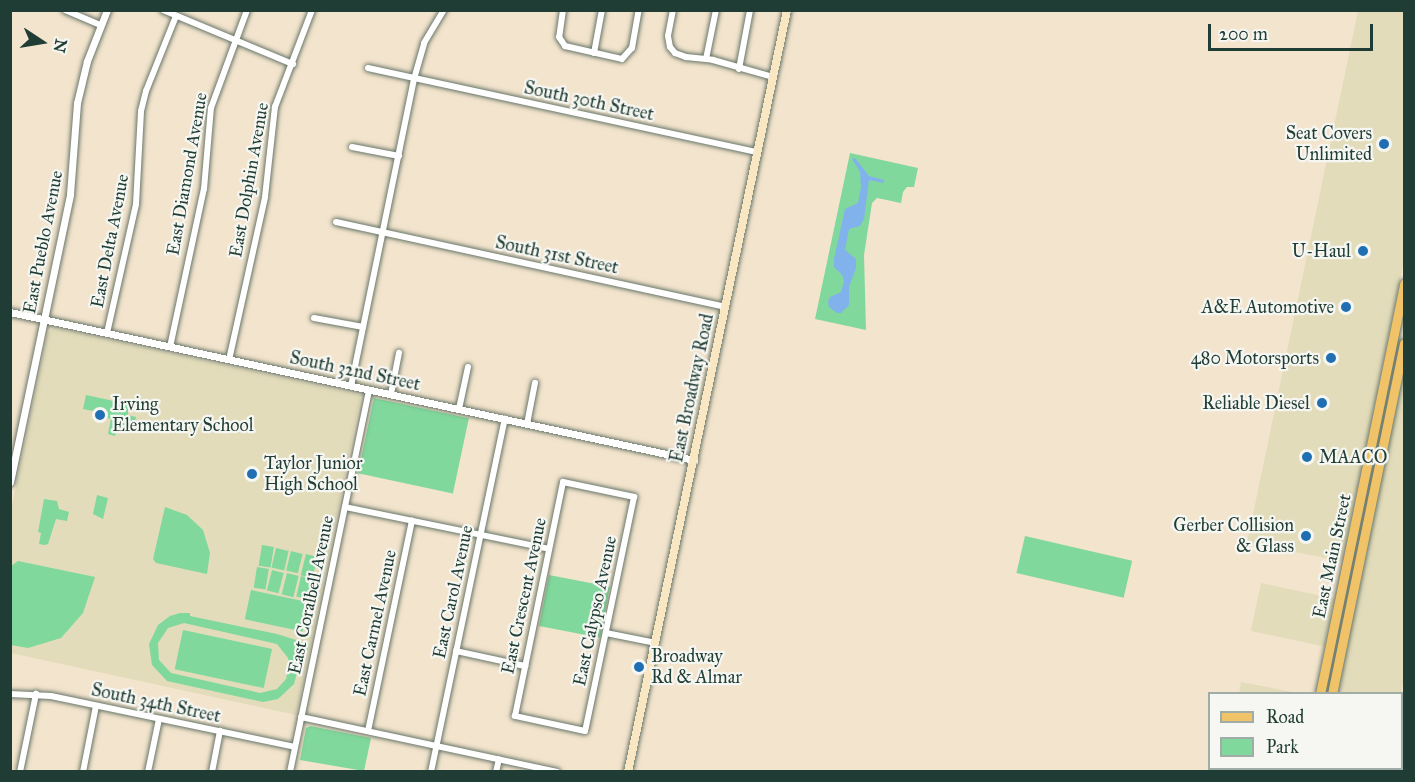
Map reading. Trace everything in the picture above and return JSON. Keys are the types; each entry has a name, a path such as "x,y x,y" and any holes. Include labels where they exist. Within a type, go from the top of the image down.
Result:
{"main road":[{"name":"East Broadway Road","path":"628,771 787,10"},
{"name":"East Main Street","path":"1320,692 1404,284"},
{"name":"East Main Street","path":"1332,692 1404,343"},
{"path":"1373,439 1384,441"}],"street":[{"path":"65,10 101,25"},
{"name":"East Pueblo Avenue","path":"10,482 70,194 77,103 87,61 107,10"},
{"path":"163,10 292,64"},
{"name":"East Diamond Avenue","path":"170,347 204,189 211,108 247,10"},
{"name":"East Dolphin Avenue","path":"229,360 265,197 275,107 312,10"},
{"path":"351,386 414,79 424,43 444,10"},
{"path":"564,10 558,37 561,42 570,48 622,59 627,56 634,42 639,10"},
{"path":"594,53 602,10"},
{"path":"673,10 668,36 670,47 675,53 773,77"},
{"path":"706,59 716,10"},
{"path":"739,69 750,10"},
{"name":"East Delta Avenue","path":"107,333 136,204 141,111 146,90 176,16"},
{"name":"South 30th Street","path":"368,68 757,152"},
{"path":"352,147 399,156"},
{"name":"South 31st Street","path":"336,222 725,307"},
{"name":"South 32nd Street","path":"10,312 694,460"},
{"path":"314,318 363,327"},
{"path":"391,394 399,353"},
{"path":"459,409 468,367"},
{"path":"527,424 536,383"},
{"name":"East Coralbell Avenue","path":"290,771 369,390"},
{"name":"East Carol Avenue","path":"431,771 505,419"},
{"name":"East Calypso Avenue","path":"515,716 585,731 634,497 563,482"},
{"name":"East Crescent Avenue","path":"515,716 563,482"},
{"path":"345,507 549,549"},
{"name":"East Carmel Avenue","path":"368,731 412,521"},
{"path":"606,633 656,643"},
{"path":"456,651 525,666"},
{"name":"South 34th Street","path":"10,694 36,694 295,747"},
{"path":"20,771 36,694"},
{"path":"83,771 96,706"},
{"path":"301,717 557,771"},
{"path":"148,771 159,719"},
{"path":"212,771 220,731"},
{"path":"496,771 499,759"}],"shaded area":[{"path":"1358,11 1404,11 1404,260 1342,561 1247,543"},
{"name":"Taylor Junior High School","path":"54,328 361,395 296,715 11,653 11,510 48,333"},
{"path":"1404,364 1404,679 1401,692 1337,692"},
{"path":"1261,583 1334,599 1324,647 1251,631"},
{"path":"1241,682 1292,692 1239,692"},
{"path":"1403,700 1404,700 1403,765"},
{"path":"1223,770 1299,770 1298,772"},
{"path":"1321,770 1402,770 1402,771"}],"green space":[{"path":"850,153 918,168 914,187 907,187 903,192 901,203 877,198 872,203 864,255 866,330 815,319"},
{"path":"86,395 128,404 128,415 136,417 133,431 117,428 115,436 108,434 111,419 104,417 104,413 83,409"},
{"path":"374,398 469,418 453,493 358,473"},
{"path":"97,495 108,498 103,519 93,514"},
{"path":"44,499 57,501 59,509 69,512 67,521 56,519 48,544 45,545 39,544 41,533 38,532"},
{"path":"165,507 187,515 203,530 210,553 207,574 156,563 153,559"},
{"path":"1025,536 1132,561 1124,598 1016,573"},
{"path":"262,545 274,547 271,568 259,566"},
{"path":"276,548 289,551 284,570 272,567"},
{"path":"291,551 303,554 298,573 286,570"},
{"path":"306,554 318,557 312,578 301,575"},
{"path":"18,561 95,577 83,613 61,638 28,648 11,645 11,566"},
{"path":"257,567 269,569 266,590 254,588"},
{"path":"272,570 284,573 279,593 267,590"},
{"path":"287,573 299,576 293,597 282,594"},
{"path":"549,575 610,587 600,638 539,626"},
{"path":"301,576 314,579 309,599 296,596"},
{"path":"251,590 309,602 302,632 245,619"},
{"path":"190,613 190,616 277,634 309,644 307,651 301,649 296,653 298,669 294,684 278,699 263,702 167,681 152,665 149,644 158,625 170,616","holes":["184,623 277,644 288,658 286,679 277,689 260,693 171,673 159,660 158,643 168,628"]},
{"path":"183,630 272,649 264,688 175,669"},
{"path":"310,726 371,738 364,771 300,760 306,728"}],"water":[{"path":"855,158 869,176 884,180 884,183 869,180 864,219 860,226 849,229 845,250 856,259 856,268 849,287 849,305 841,313 837,313 829,307 828,302 830,297 841,292 844,281 842,275 834,267 834,259 845,209 858,203 861,187 860,172 852,159"}],"place":[{"name":"Seat Covers Unlimited","path":"1384,144"},
{"name":"U-Haul","path":"1363,251"},
{"name":"A&E Automotive","path":"1346,307"},
{"name":"480 Motorsports","path":"1331,358"},
{"name":"Reliable Diesel","path":"1322,403"},
{"name":"Irving Elementary School","path":"100,415"},
{"name":"MAACO","path":"1307,457"},
{"name":"Taylor Junior High School","path":"252,474"},
{"name":"Gerber Collision & Glass","path":"1306,536"},
{"name":"Broadway Rd & Almar","path":"639,667"}]}
